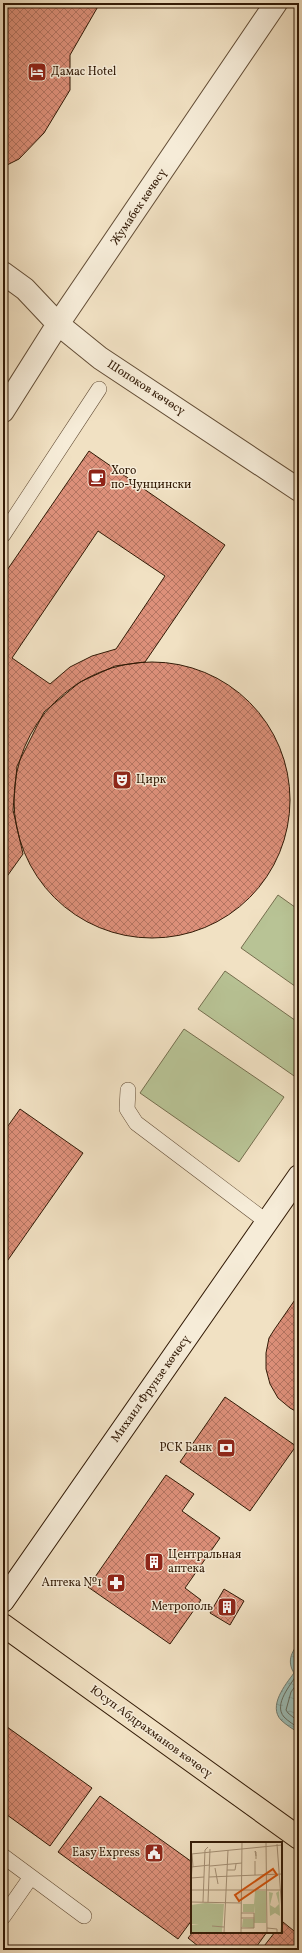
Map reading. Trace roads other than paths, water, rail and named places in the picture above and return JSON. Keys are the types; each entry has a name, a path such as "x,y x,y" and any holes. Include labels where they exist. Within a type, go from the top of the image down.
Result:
{"main road":[{"name":"Юсуп Абдрахманов көчөсү","path":"3,1625 299,1838"}],"street":[{"name":"Жумабек көчөсү","path":"3,411 58,324 276,3"},
{"name":"Шопоков көчөсү","path":"3,273 25,289 58,324 100,358 299,490"},
{"name":"Михаил Фрунзе көчөсү","path":"3,1601 299,1176"}],"lane":[{"path":"3,535 99,389"},
{"path":"128,1090 127,1109 136,1123 267,1222"},
{"path":"3,1856 84,1916"},
{"path":"3,1917 31,1877"}],"water":[{"path":"299,1643 299,1733 281,1720 277,1714 276,1708 279,1696 286,1683 294,1673 290,1661 294,1650"}],"place":[{"name":"Дамас Hotel","path":"37,72"},
{"name":"Хого по-Чунцински","path":"97,478"},
{"name":"Цирк","path":"122,780"},
{"name":"РСК Банк","path":"226,1448"},
{"name":"Центральная аптека","path":"154,1562"},
{"name":"Аптека №1","path":"116,1583"},
{"name":"Метрополь","path":"227,1607"},
{"name":"Easy Express","path":"154,1853"}]}
